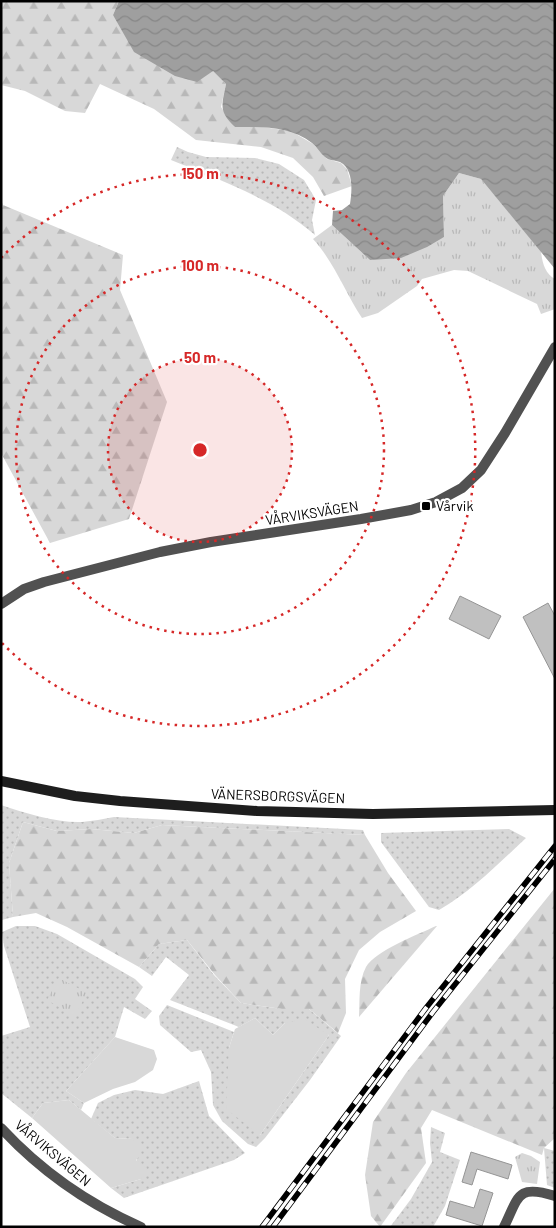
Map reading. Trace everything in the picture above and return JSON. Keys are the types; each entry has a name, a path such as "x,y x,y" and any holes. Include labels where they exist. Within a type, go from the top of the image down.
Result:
{"main road":[{"name":"VÄNERSBORGSVÄGEN","path":"1,781 75,796 257,811 373,814 555,810"}],"street":[{"name":"VÅRVIKSVÄGEN","path":"1,604 24,589 44,582 160,552 211,542 361,520 411,510 436,502 462,488 480,470 505,432 555,347"},
{"name":"VÅRVIKSVÄGEN","path":"2,1129 75,1192 141,1227"},
{"path":"504,1227 518,1197 524,1192 533,1190 555,1196"}],"green space":[{"path":"1,1 119,1 113,15 213,71 226,84 221,107 235,127 262,127 291,131 313,144 327,159 341,163 347,169 352,186 324,196 313,177 293,158 261,147 196,140 154,109 100,84 85,113 65,111 25,91 1,85"},
{"path":"177,147 206,157 255,158 279,164 304,180 316,200 312,220 315,235 299,222 264,201 227,183 171,160"},
{"path":"459,173 481,179 541,251 545,267 555,279 555,309 541,314 537,304 468,271 454,270 422,279 417,286 378,313 362,318 333,267 313,239 332,225 370,260 444,237 443,196"},
{"path":"1,200 3,205 123,255 120,290 167,402 129,519 50,543 1,453"},
{"path":"1,805 41,817 72,822 86,822 114,817 363,830 365,835 162,825 134,833 91,829 57,831 23,822 9,863 13,917 2,920"},
{"path":"23,822 57,831 91,829 134,833 162,825 365,835 388,873 416,911 380,932 359,950 345,979 346,1013 338,1033 309,1009 282,1009 241,1003 215,975 187,940 159,944 139,967 67,927 36,913 13,917 9,863"},
{"path":"509,829 526,838 474,886 439,910 429,907 381,842 381,833"},
{"path":"555,888 555,1138 544,1148 542,1155 432,1110 421,1128 426,1163 380,1227 371,1216 365,1175 373,1122 406,1073"},
{"path":"16,926 35,926 57,934 135,979 143,987 135,999 152,1011 145,1019 124,1007 115,1037 66,1091 84,1103 81,1110 69,1100 43,1103 32,1118 1,1093 1,1036 30,1027 4,946 2,932"},
{"path":"436,926 359,1017 363,973 371,961 388,949"},
{"path":"187,940 214,975 241,1003 282,1009 309,1009 341,1036 310,1080 256,1147 248,1144 222,1121 213,1105 211,1072 201,1050 191,1052 160,1025 159,1016 167,1005 234,1032 229,1048 260,1135 329,1035 285,1023 273,1035 255,1018 239,1027 170,1000 189,975 166,957 152,976 139,967 159,944"},
{"path":"59,978 87,993 75,1016 47,1000"},
{"path":"255,1018 273,1035 285,1023 304,1019 329,1035 260,1135 226,1109 229,1048 235,1029"},
{"path":"115,1037 154,1050 157,1059 153,1070 135,1082 113,1089 84,1103 66,1091"},
{"path":"199,1081 209,1116 245,1153 234,1160 124,1198 111,1188 141,1179 132,1139 115,1138 91,1119 98,1103 114,1095 135,1090 163,1094"},
{"path":"69,1100 115,1138 132,1139 140,1144 141,1155 136,1160 147,1168 141,1179 111,1188 32,1118 43,1103"},
{"path":"431,1127 445,1133 440,1152 460,1160 445,1206 433,1227 390,1227 411,1199 432,1162"},
{"path":"544,1148 555,1151 555,1188 547,1185"},
{"path":"522,1153 540,1162 537,1184 522,1182 515,1157"}],"water":[{"path":"119,1 555,1 555,269 481,179 459,173 443,196 444,237 427,247 401,258 370,260 332,225 333,211 342,210 350,204 351,181 345,165 330,160 312,143 294,133 285,130 235,127 224,112 223,97 226,84 213,71 197,82 175,76 134,52 113,15"}],"building":[{"path":"460,596 501,616 489,639 449,619"},
{"path":"548,603 555,616 555,679 523,617"},
{"path":"471,1152 512,1165 508,1179 477,1169 472,1185 462,1182"},
{"path":"480,1189 493,1193 482,1226 446,1215 450,1201 474,1208"}],"railway":[{"path":"262,1227 426,1008 555,846"},
{"path":"273,1227 433,1012 555,859"}],"place":[{"name":"Vårvik","path":"426,506"}]}
